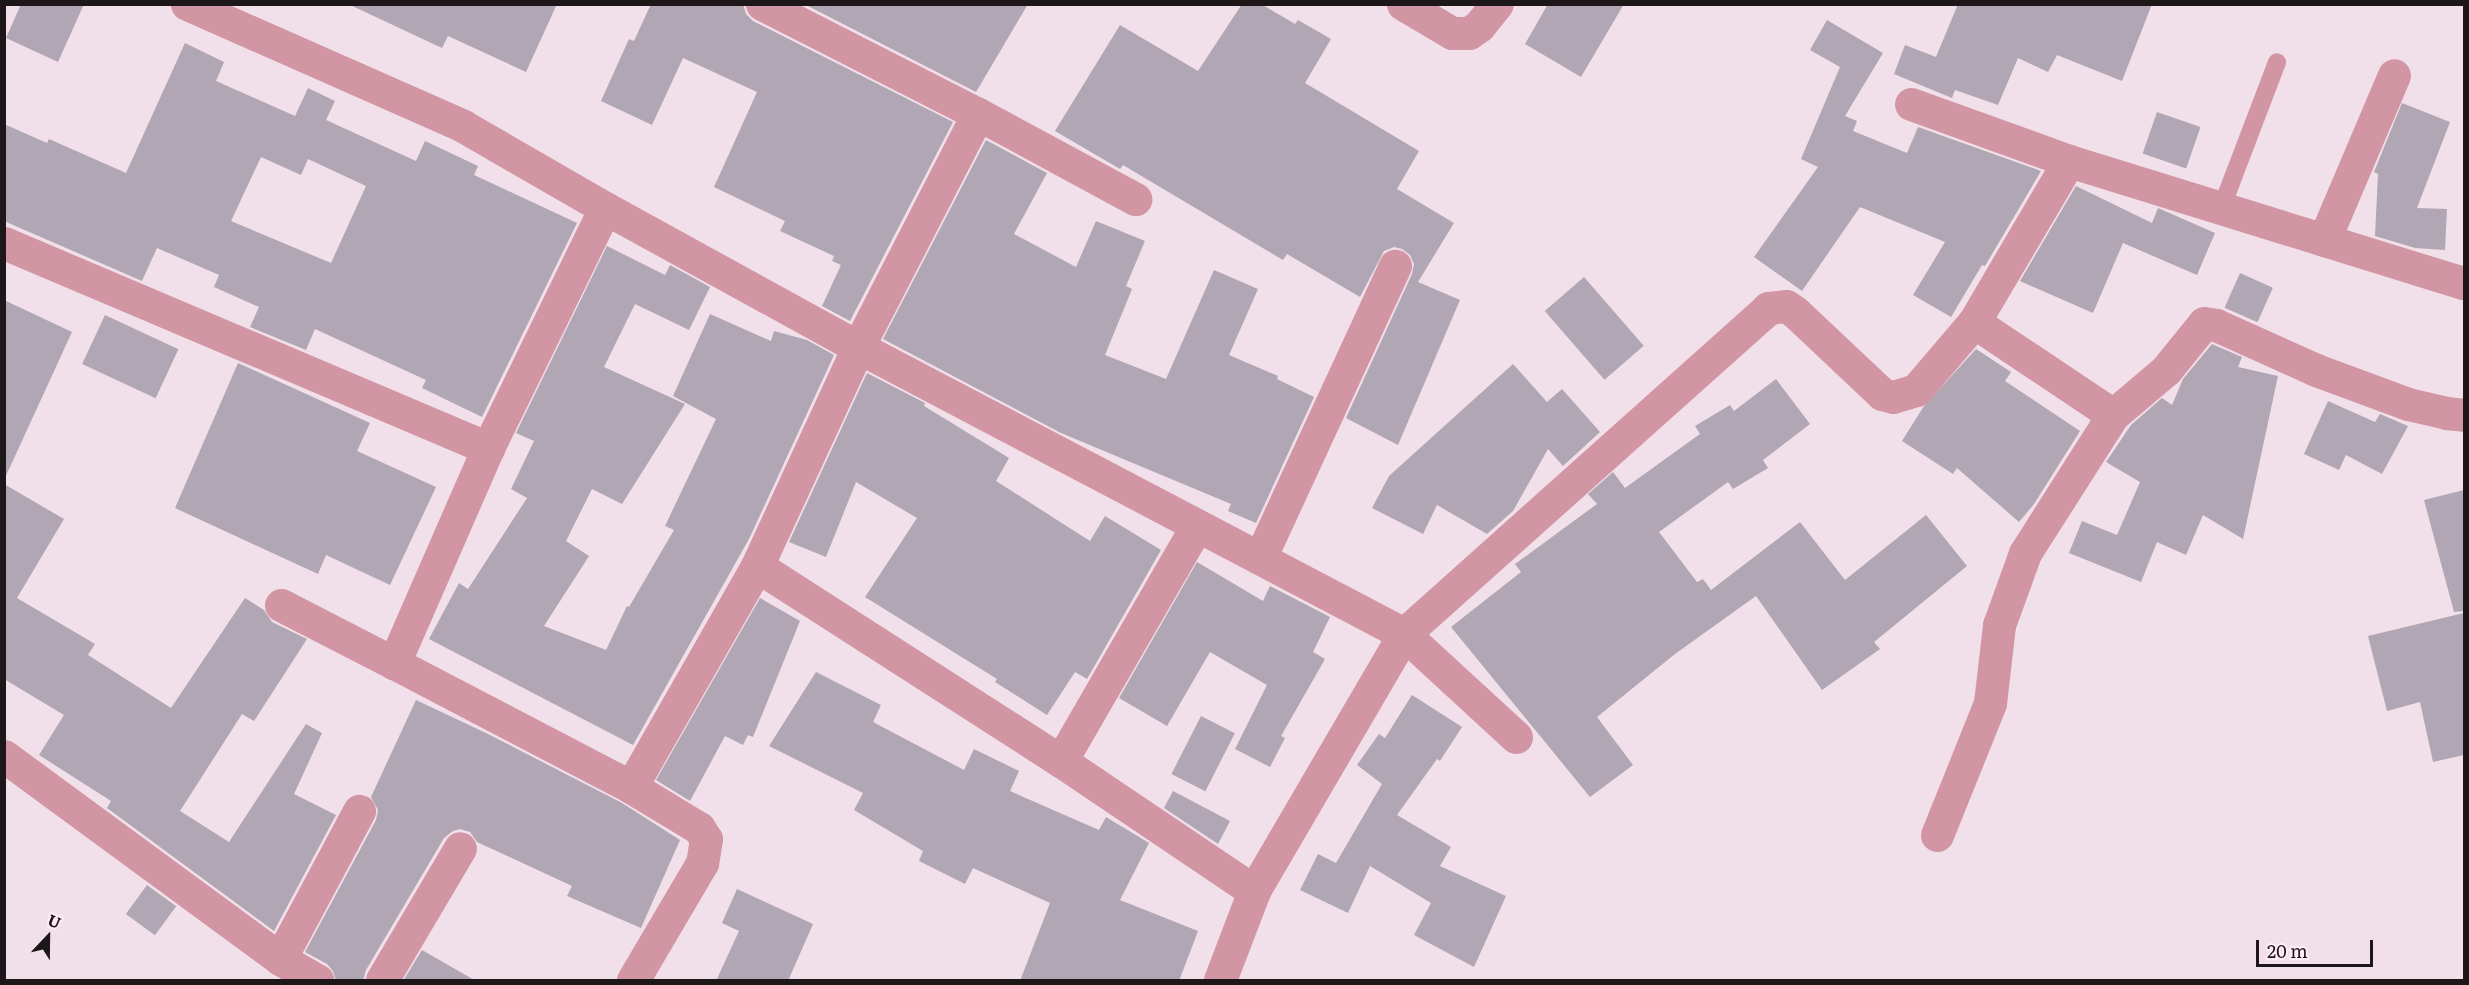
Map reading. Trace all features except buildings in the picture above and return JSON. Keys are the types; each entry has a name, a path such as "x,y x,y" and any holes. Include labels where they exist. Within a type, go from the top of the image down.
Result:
{"street":[{"path":"187,4 463,126 605,208 858,346 1404,634 1516,736"},
{"path":"762,4 978,114 1135,199"},
{"path":"1403,4 1452,33 1469,33 1479,26 1497,4"},
{"path":"2324,240 2394,75"},
{"path":"1911,104 2069,161 2464,283"},
{"path":"631,787 756,566 858,346 978,114"},
{"path":"1220,981 1254,891 1404,634 1768,308 1786,306 1795,312 1882,394 1893,398 1916,390 1974,322 2069,161"},
{"path":"394,663 488,448 605,208"},
{"path":"4,243 488,448"},
{"path":"1260,558 1395,266"},
{"path":"1974,322 2113,415"},
{"path":"1936,835 1990,704 1999,625 2025,554 2113,415 2166,370 2204,323 2216,325 2316,370 2408,404 2464,415"},
{"path":"1061,761 1197,525"},
{"path":"756,566 1061,761 1254,891"},
{"path":"280,605 631,787 699,828 706,839 702,863 633,981"},
{"path":"4,756 280,959 317,981"},
{"path":"280,959 359,812"},
{"path":"382,981 460,848"}],"lane":[{"path":"2221,209 2277,62"}]}
